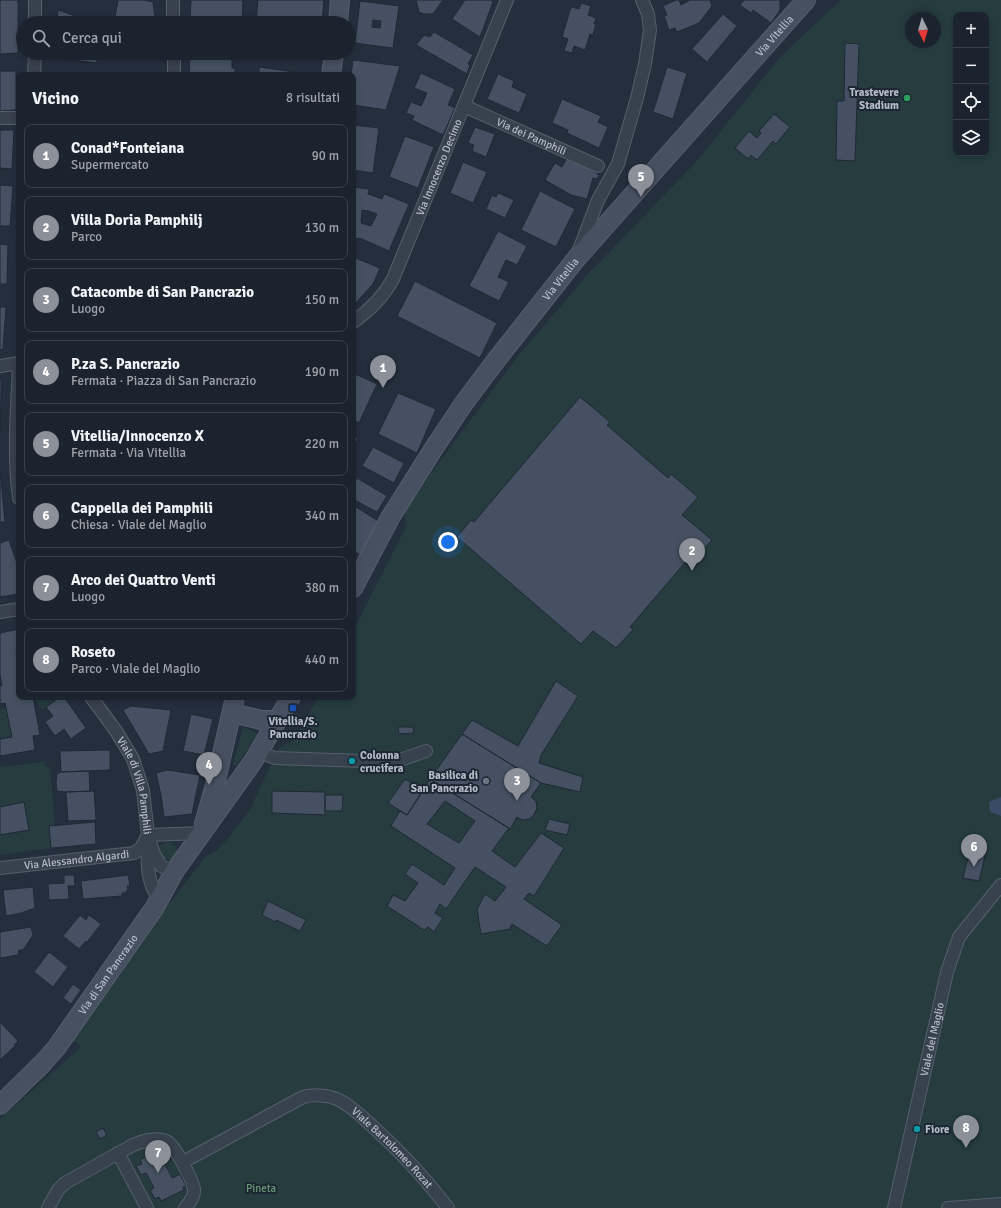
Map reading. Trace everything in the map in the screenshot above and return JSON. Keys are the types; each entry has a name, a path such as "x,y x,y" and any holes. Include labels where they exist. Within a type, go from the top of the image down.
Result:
{"street":[{"path":"35,0 35,16"},
{"path":"173,0 173,16"},
{"path":"339,16 340,0"},
{"path":"576,258 598,200 619,160 637,98 645,64 650,30 648,14 642,0"},
{"path":"790,18 792,0"},
{"name":"Via Vitellia","path":"356,582 390,518 449,425 497,359 576,258 806,0"},
{"name":"Via Innocenzo Decimo","path":"356,319 378,301 389,286 399,266 464,106 504,2"},
{"path":"34,72 35,60"},
{"path":"174,60 174,72"},
{"path":"332,72 333,60"},
{"name":"Via dei Pamphili","path":"464,106 598,166"},
{"path":"0,118 16,118"},
{"path":"0,366 16,364"},
{"path":"0,612 16,609"},
{"name":"Viale di Villa Pamphili","path":"93,700 119,734 136,766 143,790 148,835 154,854 160,865 174,872"},
{"path":"160,900 154,893 150,881 148,865 148,835 202,833 234,705 261,720 276,720 288,700"},
{"name":"Via di San Pancrazio","path":"0,1105 42,1064 57,1047 160,900 174,872 259,752 276,720"},
{"path":"259,752 275,758 394,762 426,751"},
{"name":"Via Alessandro Algardi","path":"0,868 134,853 141,848 148,835"},
{"name":"Viale del Maglio","path":"894,1208 947,972 959,937 1001,885"},
{"name":"Viale Bartolomeo Rozat","path":"183,1162 299,1099 308,1095 329,1097 337,1099 350,1107 388,1140 429,1182 448,1208"},
{"path":"48,1208 58,1190 65,1183 118,1152 145,1140 159,1140 167,1141 183,1162 194,1189 191,1200 185,1208"},
{"path":"118,1152 147,1208"},
{"path":"948,1208 1001,1204"}],"green space":[{"name":"Pineta","path":"841,0 1001,0 1001,1208 0,1208 0,1119 81,1047 71,1038 120,969 205,857 217,850 249,811 279,748 295,740 316,700 356,700 356,625 406,527 405,511 518,356 588,274 695,163 782,55"},
{"path":"35,700 56,700 42,710"},
{"path":"6,708 12,737 0,739 0,709"},
{"path":"243,727 258,734 236,766 233,764"},
{"path":"45,762 45,767 50,767 55,826 49,827 51,848 0,855 0,767"},
{"path":"164,842 172,842 177,847 175,858 172,860 164,860 159,855 159,847"}],"water":[{"path":"1001,797 1001,816 990,812 989,802"}],"building":[{"path":"0,0 18,0 18,16 16,16 16,53 0,54"},
{"path":"118,0 144,0 153,2 155,16 115,16"},
{"path":"191,0 243,0 242,16 190,16"},
{"path":"258,0 324,0 323,16 257,16"},
{"path":"416,0 443,0 433,14 424,14 419,12"},
{"path":"465,0 491,0 493,2 480,37 452,19"},
{"path":"679,0 681,5 690,0 710,0 712,6 699,23 677,32 675,28 669,30 664,16 667,15 663,6"},
{"path":"744,0 780,0 780,10 771,23 753,10 751,13 740,5"},
{"path":"360,1 399,6 393,48 356,43","holes":["373,20 381,21 380,28 372,27"]},
{"path":"581,3 591,6 588,15 596,18 593,35 590,34 585,50 574,46 572,53 564,51 568,39 562,37 571,7 579,9"},
{"path":"58,10 76,16 58,16"},
{"path":"723,14 737,26 707,62 692,49"},
{"path":"434,32 473,55 468,64 470,65 467,74 416,45 424,35 430,37"},
{"path":"845,43 859,44 855,161 836,160 837,101 844,101"},
{"path":"72,60 97,60 97,63"},
{"path":"190,60 232,60 232,68 235,68 235,72 189,72"},
{"path":"353,60 400,66 386,110 356,105 356,72 351,72"},
{"path":"259,67 295,72 259,72"},
{"path":"667,67 687,73 673,119 653,112"},
{"path":"0,71 16,71 16,110 0,111"},
{"path":"421,73 455,89 448,105 455,108 443,135 412,120 414,116 406,113 411,102 421,106 427,93 414,88"},
{"path":"498,74 514,81 512,87 527,94 519,113 487,99"},
{"path":"562,99 601,116 598,122 608,127 599,148 567,133 568,130 552,123"},
{"path":"774,114 790,127 776,144 773,141 757,160 751,155 748,159 735,148 749,131 757,138 761,133 759,131"},
{"path":"356,125 379,128 373,173 356,170"},
{"path":"475,127 495,134 486,157 472,151 474,145 468,143"},
{"path":"0,130 14,130 12,169 0,168"},
{"path":"405,136 434,147 418,188 389,177"},
{"path":"568,156 599,175 597,179 593,178 587,199 571,195 545,180 555,163 562,167"},
{"path":"463,162 487,172 473,203 450,193"},
{"path":"0,185 13,186 10,226 0,226"},
{"path":"356,187 369,189 368,194 382,199 384,194 409,204 389,251 362,239 356,238","holes":["362,210 377,214 371,226 361,223"]},
{"path":"540,191 575,209 556,247 521,230"},
{"path":"498,193 514,200 505,218 486,209 492,195 496,197"},
{"path":"498,231 527,246 517,265 506,260 498,277 509,282 499,301 469,286"},
{"path":"0,244 8,245 7,284 0,284"},
{"path":"356,258 380,268 373,284 356,303"},
{"path":"415,281 497,323 480,358 397,316"},
{"path":"0,307 6,307 3,349 0,350"},
{"path":"356,374 377,384 359,423 356,422"},
{"path":"2,379 0,430 0,380"},
{"path":"398,393 436,409 417,453 378,434"},
{"path":"580,397 610,422 607,425 668,478 671,474 698,497 682,515 712,540 692,562 688,559 630,627 633,630 616,648 593,631 581,644 457,537 471,520 474,522"},
{"path":"373,447 404,463 394,483 362,466"},
{"path":"0,469 5,522 0,522"},
{"path":"357,478 387,496 377,512 356,501"},
{"path":"356,507 380,522 362,556 356,553"},
{"path":"9,540 16,560 16,594 0,597 0,543"},
{"path":"16,630 16,700 34,700 40,735 33,736 35,750 0,756 0,739 12,737 5,703 0,704 0,686 2,686 0,675 0,633"},
{"path":"556,681 578,696 541,755 539,763 583,777 580,792 541,783 462,734 472,720 518,746"},
{"path":"56,700 66,700 86,728 71,739 64,729 55,736 45,722 53,716 46,707"},
{"path":"131,706 171,710 163,751 149,754 123,710"},
{"path":"191,714 213,719 204,755 183,751"},
{"path":"398,727 413,727 414,733 399,734"},
{"name":"Basilica di San Pancrazio","path":"462,734 541,783 531,797 536,801 537,808 534,815 529,819 522,820 517,817 510,829 430,779"},
{"path":"110,750 110,770 61,772 60,751"},
{"path":"168,770 200,775 192,814 164,817 156,773"},
{"path":"89,771 90,791 57,791 57,774 61,772"},
{"path":"405,779 423,791 407,815 388,803"},
{"path":"430,779 509,828 492,851 515,867 541,833 564,848 534,896 529,893 524,899 562,925 547,946 512,924 510,929 481,934 477,909 485,894 495,901 506,887 475,867 446,909 440,904 435,913 443,918 434,932 428,927 424,930 387,906 393,895 405,901 418,883 405,874 412,864 444,885 455,868 391,826 400,811 407,815","holes":["445,801 475,821 459,843 427,824"]},
{"path":"94,791 96,820 68,821 66,792"},
{"path":"272,791 325,792 325,815 272,813"},
{"path":"325,795 343,795 342,811 325,811"},
{"path":"24,802 29,830 0,835 0,807"},
{"path":"549,819 570,824 567,835 545,830"},
{"path":"95,822 96,844 51,848 49,826"},
{"path":"974,852 981,853 981,855 985,856 979,881 963,878 969,853 972,854"},
{"path":"64,875 74,875 75,886 68,886 69,899 49,900 48,884 64,883"},
{"path":"128,875 130,886 127,886 128,889 125,893 122,893 122,896 83,899 81,881"},
{"path":"33,887 35,908 6,916 3,890"},
{"path":"268,901 306,920 300,931 276,920 275,922 262,915"},
{"path":"80,915 86,920 89,915 101,924 87,942 86,941 79,949 63,936"},
{"path":"31,927 33,935 23,950 19,950 18,955 0,958 0,932"},
{"path":"49,952 68,967 53,987 34,972"},
{"path":"73,984 81,990 71,1004 63,998"},
{"path":"0,1022 18,1041 14,1045 15,1046 0,1060"},
{"path":"103,1128 107,1135 100,1139 96,1132"},
{"path":"162,1147 163,1149 165,1147 170,1157 170,1159 164,1162 172,1178 180,1174 186,1186 183,1187 184,1190 161,1201 159,1197 155,1199 150,1190 154,1188 146,1173 141,1175 136,1166 142,1164 140,1160"}],"place":[{"name":"Trastevere Stadium","path":"907,98"},
{"name":"Vitellia/Innocenzo X","path":"641,197"},
{"name":"Conad*Fonteiana","path":"383,388"},
{"name":"Villa Doria Pamphilj","path":"692,571"},
{"name":"Vitellia/S. Pancrazio","path":"293,708"},
{"name":"Colonna crucifera","path":"352,761"},
{"name":"Basilica di San Pancrazio","path":"486,781"},
{"name":"P.za S. Pancrazio","path":"209,785"},
{"name":"Catacombe di San Pancrazio","path":"517,801"},
{"name":"Cappella dei Pamphili","path":"974,867"},
{"name":"Fiore","path":"917,1129"},
{"name":"Roseto","path":"966,1148"},
{"name":"Arco dei Quattro Venti","path":"158,1173"}]}
